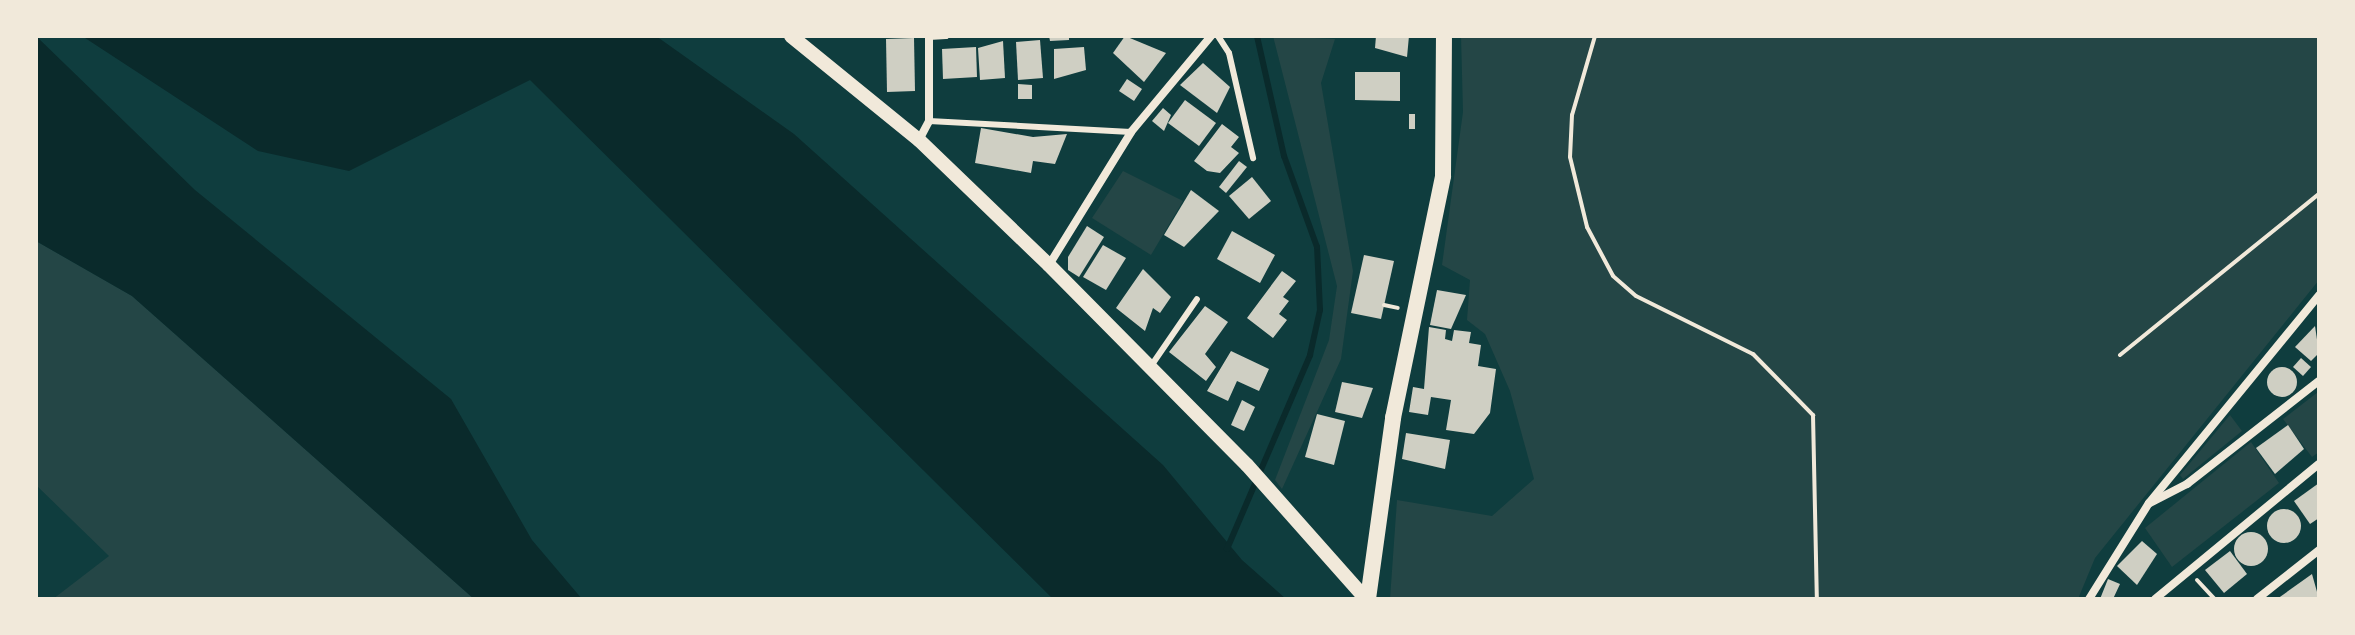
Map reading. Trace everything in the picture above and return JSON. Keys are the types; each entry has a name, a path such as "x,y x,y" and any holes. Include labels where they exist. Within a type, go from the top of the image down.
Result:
{"main road":[{"path":"1367,599 1393,418 1439,202 1448,110 1444,36"}],"street":[{"path":"919,140 929,121 929,36"},
{"path":"1049,265 1131,132 1211,36"},
{"path":"795,37 919,140 1049,265 1247,465 1367,599"},
{"path":"2089,599 2149,503 2319,295"},
{"path":"2149,503 2187,484 2319,381"},
{"path":"2155,599 2319,464"},
{"path":"2257,599 2319,550"}],"lane":[{"path":"929,36 946,36"},
{"path":"1218,36 1229,53 1253,158"},
{"path":"929,121 1131,132"},
{"path":"1151,366 1197,299"}],"path":[{"path":"1595,36 1572,115 1570,157 1587,227 1613,276 1636,296 1753,354 1813,415 1817,599"},
{"path":"2120,355 2319,194"},
{"path":"1384,305 1404,310"},
{"path":"2194,578 2215,599"}],"shaded area":[{"path":"36,36 195,190 451,399 532,540 582,599 474,599 132,296 36,241"},
{"path":"82,36 656,36 794,134 1163,465 1242,560 1286,599 1053,599 530,80 349,171 258,151"},
{"path":"1273,36 1335,39 1321,83 1353,271 1341,359 1282,489 1275,480 1329,340 1337,286"},
{"path":"1461,36 2319,36 2319,280 2095,558 2078,599 1390,599 1397,500 1492,516 1534,479 1510,391 1485,334 1467,320 1470,280 1442,265 1463,112"},
{"path":"1123,171 1183,201 1151,255 1092,218"},
{"path":"36,241 132,296 474,599 53,599 109,556 36,485"},
{"path":"2318,392 2319,452 2312,457 2283,419"},
{"path":"2230,415 2242,431 2183,479 2180,475"},
{"path":"2251,442 2279,483 2172,567 2145,528"}],"building":[{"path":"1049,36 1069,36 1069,40 1050,41"},
{"path":"1125,36 1166,53 1144,82 1113,53"},
{"path":"1376,36 1409,36 1407,57 1375,48"},
{"path":"914,38 915,91 887,92 886,39"},
{"path":"1040,40 1043,78 1018,80 1016,42"},
{"path":"1003,41 1005,78 980,80 978,48"},
{"path":"976,47 977,77 943,79 942,49"},
{"path":"1084,47 1086,70 1054,79 1054,49"},
{"path":"1203,63 1230,87 1217,113 1180,85"},
{"path":"1355,72 1400,72 1400,101 1355,100"},
{"path":"1127,79 1142,89 1134,101 1119,91"},
{"path":"1018,84 1032,85 1032,99 1018,99"},
{"path":"1185,100 1216,123 1199,146 1168,123"},
{"path":"1163,108 1171,115 1164,131 1152,121"},
{"path":"1409,114 1415,114 1415,129 1409,129"},
{"path":"1222,124 1239,137 1231,147 1239,153 1220,173 1207,171 1194,161"},
{"path":"981,128 1033,137 1067,134 1055,164 1033,161 1031,173 975,163"},
{"path":"1239,161 1247,167 1226,193 1219,187"},
{"path":"1252,177 1271,201 1249,219 1229,196"},
{"path":"1191,190 1219,211 1184,247 1164,235"},
{"path":"1087,226 1104,237 1079,277 1068,270 1068,257"},
{"path":"1232,231 1275,255 1260,283 1217,259"},
{"path":"1103,245 1126,258 1106,290 1083,277"},
{"path":"1364,255 1394,261 1381,319 1351,313"},
{"path":"1143,269 1171,297 1160,313 1153,308 1145,331 1116,308"},
{"path":"1282,271 1296,281 1283,297 1289,301 1279,314 1287,320 1273,338 1247,318"},
{"path":"1437,290 1466,295 1451,329 1430,325"},
{"path":"1205,306 1228,322 1205,354 1216,367 1206,381 1169,352"},
{"path":"2315,326 2319,353 2311,361 2295,347"},
{"path":"1429,327 1446,330 1445,339 1452,341 1454,330 1471,332 1469,343 1481,345 1478,366 1496,369 1490,413 1474,434 1446,430 1451,400 1431,397 1428,415 1409,412 1413,387 1424,389"},
{"path":"1231,351 1269,369 1259,391 1237,381 1228,401 1207,391"},
{"path":"2301,358 2311,367 2303,376 2293,367"},
{"path":"2282,367 2293,371 2297,382 2293,393 2282,397 2271,393 2267,382 2271,371"},
{"path":"1342,382 1373,388 1362,418 1335,412"},
{"path":"1242,400 1255,407 1244,431 1231,425"},
{"path":"1317,414 1345,421 1334,465 1305,457"},
{"path":"2288,425 2304,449 2275,474 2256,448"},
{"path":"1406,433 1450,440 1445,469 1402,459"},
{"path":"2319,483 2319,518 2310,524 2294,501"},
{"path":"2284,509 2296,514 2301,526 2296,538 2284,543 2272,538 2267,526 2272,514"},
{"path":"2251,532 2263,537 2268,549 2263,561 2251,566 2239,561 2234,549 2239,537"},
{"path":"2142,541 2157,554 2137,585 2117,566"},
{"path":"2230,551 2247,574 2224,593 2205,570"},
{"path":"2312,574 2319,599 2277,599"},
{"path":"2108,579 2120,584 2113,599 2100,599"}],"waterway":[{"path":"1227,549 1310,355 1320,310 1317,247 1284,156 1257,36"}]}
